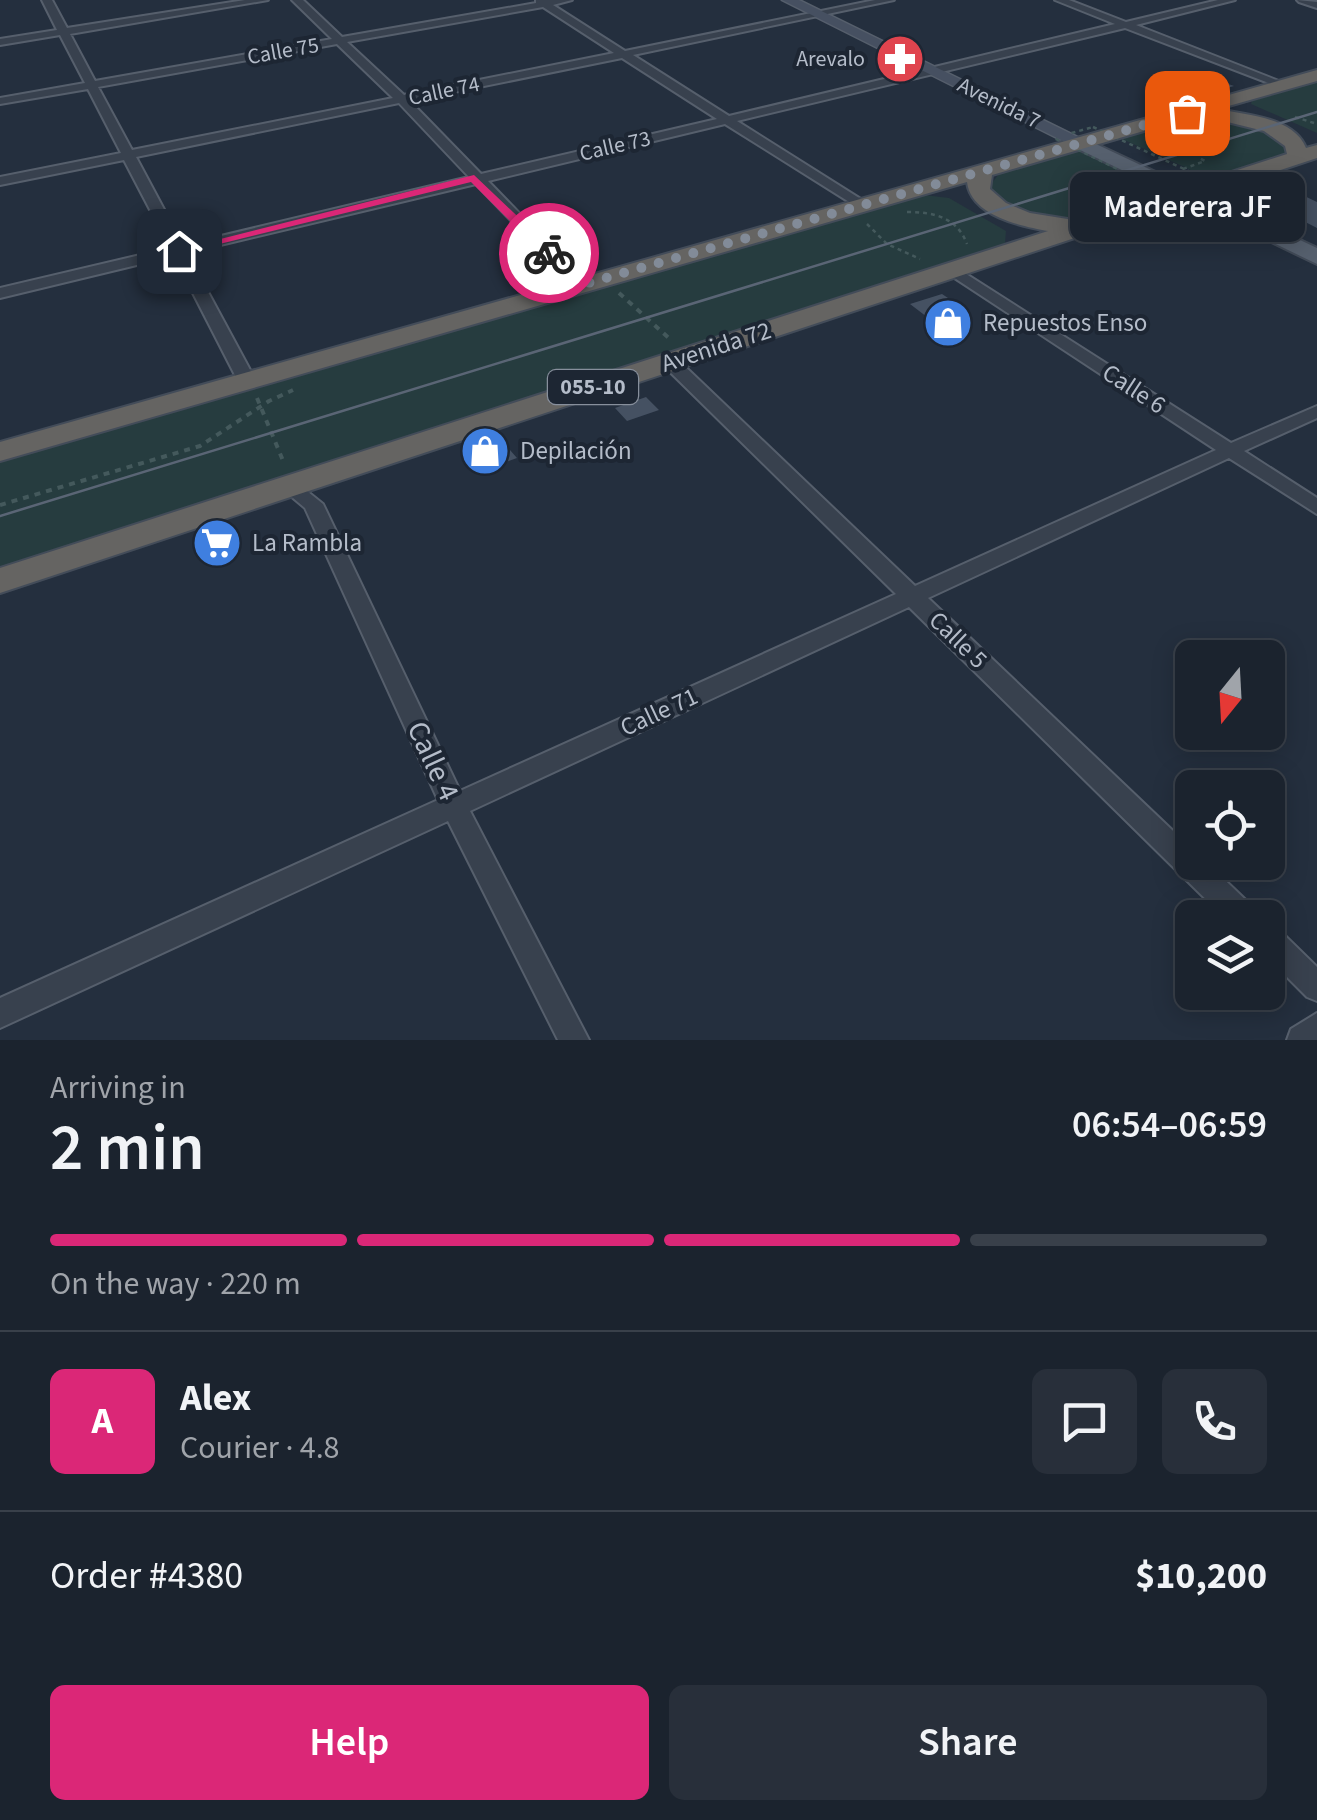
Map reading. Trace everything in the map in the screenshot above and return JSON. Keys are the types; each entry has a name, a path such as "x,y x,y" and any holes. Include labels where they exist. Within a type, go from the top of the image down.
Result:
{"highway":[{"path":"0,452 593,282 871,211 918,190 1317,76"},
{"path":"1244,96 1244,103 1252,109 1317,135"},
{"path":"1187,113 1229,115 1270,126 1308,154"},
{"name":"Avenida 72","path":"0,581 680,359 950,266 1083,227 1190,183 1308,154"},
{"path":"984,172 978,180 979,190 1001,210 1039,223 1083,227"},
{"path":"918,190 953,198 996,220 1013,231 1019,248"}],"main road":[{"name":"Avenida 7","path":"789,0 820,9 1090,140 1317,242"},
{"name":"Avenida 7","path":"1190,183 1317,258"}],"street":[{"path":"47,0 248,381"},
{"path":"0,42 263,0"},
{"path":"298,0 401,99 474,178 593,282"},
{"name":"Calle 75","path":"0,101 566,0"},
{"name":"Calle 74","path":"0,181 622,54 820,9 889,0"},
{"path":"1060,0 1283,85"},
{"name":"Calle 73","path":"0,294 1230,0"},
{"path":"1302,0 1317,5"},
{"path":"542,2 871,211"},
{"name":"Calle 6","path":"950,266 1317,507"},
{"name":"Calle 5","path":"680,359 912,596 1226,900"},
{"name":"Calle 71","path":"0,1013 1317,410"},
{"name":"Calle 4","path":"290,487 312,504 454,806 574,1040"},
{"path":"1285,956 1317,987"},
{"path":"1302,1040 1317,1028"}],"path":[{"path":"1290,115 1317,124"},
{"path":"1190,183 1205,161 1199,158"},
{"path":"871,211 863,222 877,230 887,244 910,253 950,266 968,245 965,233 956,223 941,216 895,212"},
{"path":"593,282 680,359"},
{"path":"248,381 262,406 290,487"},
{"path":"0,505 200,446 230,431 262,406 300,388"}],"green space":[{"path":"1317,82 1317,133 1251,104 1252,101"},
{"path":"1200,117 1259,127 1290,150 1285,157 1211,179 1120,138"},
{"path":"1080,151 1166,194 1077,221 1014,212 987,189 999,174"},
{"path":"924,195 949,198 1006,231 1005,243 0,568 0,462"}],"building":[{"path":"1203,75 1234,86 1182,101 1153,89"},
{"path":"1275,182 1317,202 1317,228 1274,206 1251,213 1251,190"},
{"path":"942,294 960,306 927,317 910,304"},
{"path":"646,397 659,410 627,421 615,408"},
{"path":"503,442 517,458 490,468 477,451"},
{"name":"La Rambla","path":"227,529 235,545 208,554 202,537"}],"tram line":[{"path":"0,516 1317,112"}],"way so far":[{"path":"549,253 581,285 1187,113"}],"place":[{"name":"Arevalo","path":"900,59"},
{"name":"Maderera JF","path":"1187,113"},
{"name":"Repuestos Enso","path":"948,323"},
{"name":"Depilación","path":"485,451"},
{"name":"La Rambla","path":"217,543"}],"route":[{"path":"179,251 474,178 549,253"}]}
